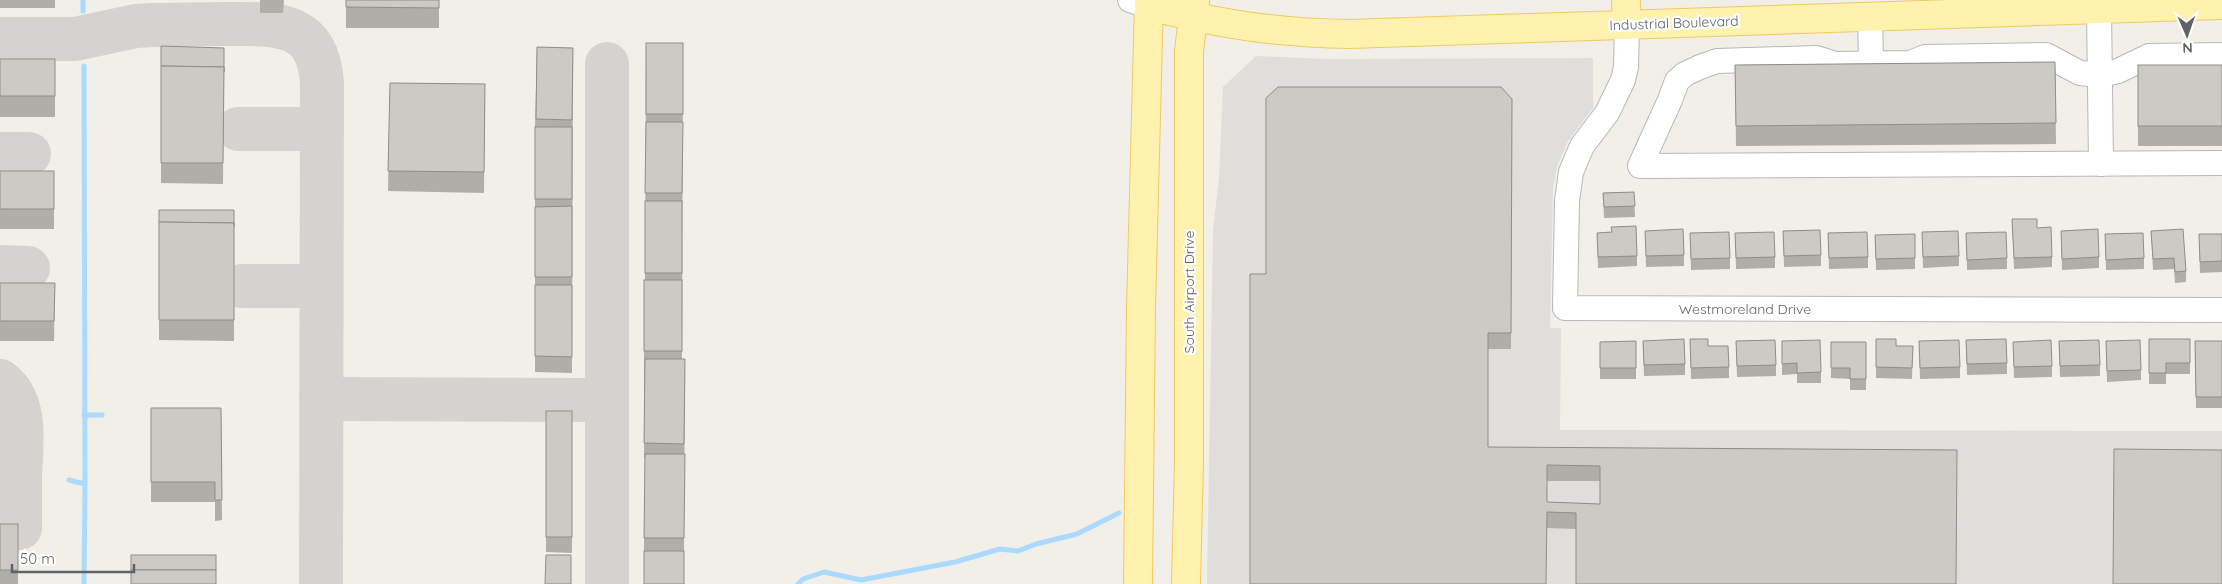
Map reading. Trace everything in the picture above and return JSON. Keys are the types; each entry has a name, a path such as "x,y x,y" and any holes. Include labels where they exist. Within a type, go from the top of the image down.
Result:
{"main road":[{"name":"Industrial Boulevard","path":"1143,2 1194,9 1276,32 1320,34 1370,34 1626,12 1870,17 2099,5 2222,5"},
{"path":"1138,584 1143,2"},
{"name":"South Airport Drive","path":"1186,584 1189,462 1189,51 1194,9"}],"street":[{"path":"2099,5 2101,164"},
{"name":"Westmoreland Drive","path":"1626,12 1626,67 1623,80 1607,113 1582,146 1571,172 1567,201 1565,308 2222,310"},
{"path":"1870,17 1871,62"},
{"path":"2222,55 2149,56 2118,71 2100,75 2080,74 2046,55 1925,57 1910,63 1871,62 1836,64 1816,58 1717,62 1685,74 1677,81 1640,166 2222,163"}],"shaded area":[{"path":"1256,56 1329,59 1593,58 1593,108 1568,141 1558,164 1553,186 1550,328 1561,328 1560,430 2222,431 2222,584 1207,584 1213,231 1219,177 1223,87"}],"building":[{"path":"346,0 439,0 439,8 346,7"},
{"path":"646,43 683,43 683,114 646,114"},
{"path":"161,46 224,48 224,67 161,66"},
{"path":"537,47 573,48 572,120 536,119"},
{"path":"0,59 55,59 55,96 0,96"},
{"path":"2055,62 2056,123 1736,126 1735,65"},
{"path":"2138,65 2222,65 2222,126 2138,126"},
{"path":"161,66 224,67 223,163 161,163"},
{"path":"390,83 485,84 484,172 388,171"},
{"path":"1278,87 1501,87 1512,99 1511,333 1488,333 1488,447 1957,450 1956,584 1576,584 1576,513 1547,512 1546,584 1250,584 1250,274 1266,274 1266,98","holes":["1547,465 1600,466 1600,504 1547,502"]},
{"path":"646,122 683,122 682,193 645,193"},
{"path":"535,127 572,127 572,199 535,199"},
{"path":"0,171 54,171 54,209 0,209"},
{"path":"1634,192 1635,206 1604,207 1603,193"},
{"path":"645,201 682,201 682,273 645,273"},
{"path":"572,206 572,277 535,277 535,207"},
{"path":"159,210 234,210 234,223 159,222"},
{"path":"2012,219 2037,219 2037,228 2051,227 2052,257 2014,258"},
{"path":"159,222 234,223 234,320 159,320"},
{"path":"1636,226 1637,256 1598,257 1597,233 1612,232 1611,227"},
{"path":"1683,229 1684,255 1646,256 1645,231"},
{"path":"2098,229 2099,257 2062,259 2061,231"},
{"path":"2183,229 2186,271 2175,272 2174,258 2153,259 2151,231"},
{"path":"1820,230 1821,255 1784,256 1783,231"},
{"path":"1958,231 1959,256 1923,257 1922,232"},
{"path":"1729,232 1730,258 1691,259 1690,233"},
{"path":"1774,232 1775,257 1736,258 1735,233"},
{"path":"1867,232 1868,257 1829,258 1828,233"},
{"path":"2006,232 2007,258 1967,260 1966,233"},
{"path":"2143,233 2144,258 2106,260 2105,234"},
{"path":"1915,234 1915,258 1876,259 1875,235"},
{"path":"2199,234 2222,234 2222,261 2200,262"},
{"path":"644,280 682,280 682,351 644,351"},
{"path":"0,283 55,283 54,321 0,321"},
{"path":"535,285 572,285 572,357 535,356"},
{"path":"1684,339 1685,364 1644,365 1643,341"},
{"path":"1690,339 1708,339 1708,346 1728,346 1729,367 1691,368"},
{"path":"1876,339 1896,339 1896,346 1913,346 1912,368 1876,367"},
{"path":"2006,339 2007,363 1967,364 1966,340"},
{"path":"2149,339 2190,339 2190,363 2166,363 2166,373 2149,373"},
{"path":"1775,340 1776,365 1737,366 1736,341"},
{"path":"1820,340 1821,372 1797,373 1797,363 1782,364 1782,341"},
{"path":"1959,340 1960,367 1920,368 1919,341"},
{"path":"2051,340 2052,366 2014,367 2013,342"},
{"path":"2099,340 2100,365 2060,366 2059,341"},
{"path":"2140,340 2141,370 2107,371 2106,341"},
{"path":"1636,341 1636,368 1600,368 1600,342"},
{"path":"2195,341 2222,341 2222,397 2196,397"},
{"path":"1831,342 1866,342 1866,379 1850,379 1850,368 1831,368"},
{"path":"645,359 685,359 684,444 644,443"},
{"path":"151,408 221,408 222,500 215,500 215,482 151,482"},
{"path":"546,411 572,411 572,537 546,537"},
{"path":"2114,449 2222,450 2222,584 2113,584"},
{"path":"645,454 685,454 684,538 644,538"},
{"path":"0,524 18,524 18,570 0,570"},
{"path":"644,551 684,551 684,584 644,584"},
{"path":"131,555 216,555 216,570 131,570"},
{"path":"546,555 571,555 571,584 545,584"},
{"path":"131,570 216,570 216,584 131,584"}],"waterway":[{"path":"83,0 83,11"},
{"path":"84,66 85,484"},
{"path":"84,415 102,415"},
{"path":"69,480 85,484 84,584"},
{"path":"798,584 803,579 824,572 861,580 955,562 1000,549 1018,551 1036,544 1077,534 1119,513"}],"taxiway":[{"path":"0,39 75,39 136,26 152,25 261,24 291,30 303,37 312,47 319,62 322,83 321,584"},
{"path":"607,64 607,584"},
{"path":"238,129 322,129"},
{"path":"0,154 29,154"},
{"path":"0,267 28,268"},
{"path":"241,286 321,286"},
{"path":"0,381 16,401 22,439 20,478 0,477"},
{"path":"321,399 606,400"},
{"path":"20,478 20,528"}]}
